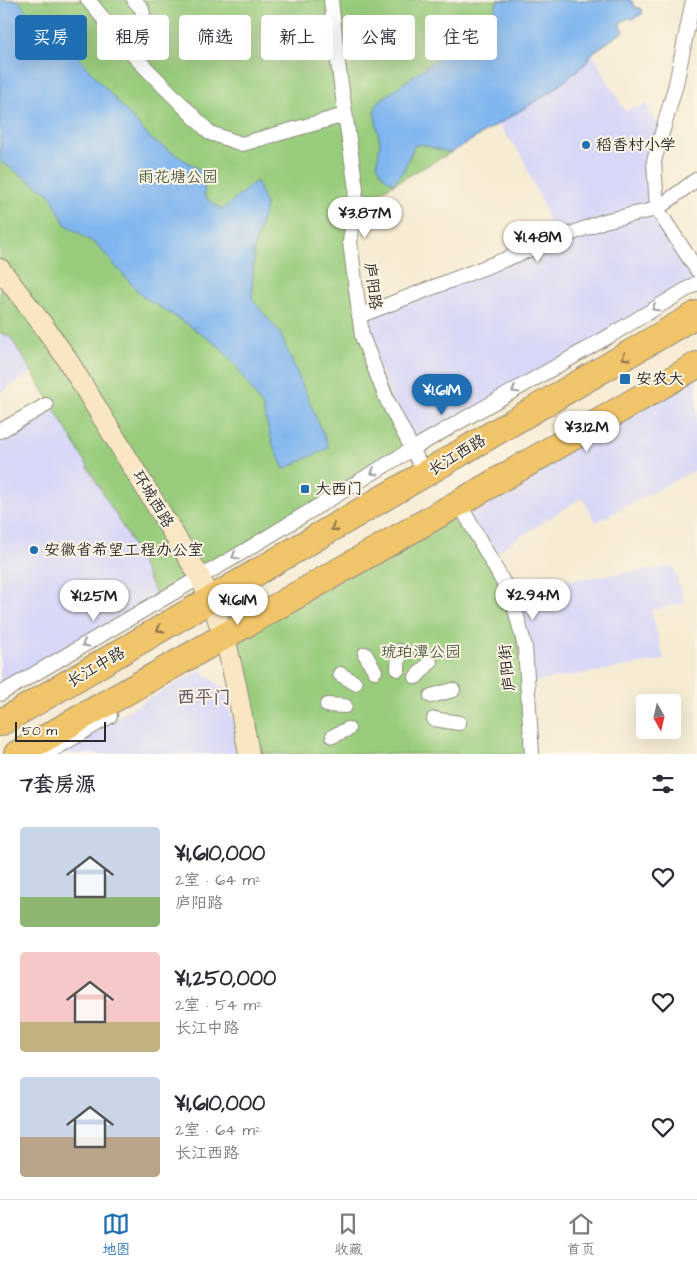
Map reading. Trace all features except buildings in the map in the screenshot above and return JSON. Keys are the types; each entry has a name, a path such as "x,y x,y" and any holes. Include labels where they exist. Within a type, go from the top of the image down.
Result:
{"highway":[{"name":"长江西路","path":"209,591 425,474 697,314"},
{"path":"17,754 227,639 461,506 697,365"},
{"name":"长江中路","path":"0,723 209,591"}],"street":[{"path":"88,0 100,15"},
{"path":"134,0 142,9 143,15"},
{"name":"庐阳路","path":"331,0 356,189 350,242 362,336 387,400 425,474"},
{"path":"693,0 676,84 654,161 657,210 697,270"},
{"path":"138,60 210,133 242,144 346,115"},
{"path":"360,316 604,221 657,210 697,179"},
{"name":"环城西路","path":"0,270 65,356 209,591 227,639 249,754"},
{"path":"0,694 209,591 412,449 611,335 697,283"},
{"path":"461,506 697,372"},
{"path":"0,431 46,405"},
{"name":"庐阳街","path":"461,506 512,598 525,647 532,754"},
{"path":"46,754 227,639"},
{"path":"398,669 400,651"},
{"path":"365,654 375,671"},
{"path":"416,677 430,662"},
{"path":"340,674 355,683"},
{"path":"431,696 453,690"},
{"path":"327,704 345,706"},
{"path":"434,719 459,723"},
{"path":"333,736 348,729"}],"shaded area":[{"path":"592,53 625,111 647,104 662,133 657,209 697,270 697,283 412,449 359,316 557,240 522,156 498,124 551,92 586,63"},
{"path":"0,333 10,336 32,373 0,393"},
{"path":"697,373 697,469 596,522 582,497 489,557 463,510"},
{"path":"51,403 129,538 159,601 0,694 0,431"},
{"path":"673,566 685,603 651,610 664,660 527,683 507,589"},
{"path":"200,670 225,690 241,754 52,754"}],"green space":[{"name":"雨花塘公园","path":"0,0 631,0 635,7 642,9 642,14 619,23 624,31 592,53 586,63 551,92 450,153 376,194 356,189 350,242 362,336 412,449 159,601 129,538 51,403 10,336 0,333"},
{"name":"琥珀潭公园","path":"463,510 512,598 532,754 249,754 227,646"}],"water":[{"path":"0,0 18,0 29,15 15,15 15,60 81,60 151,139 203,172 205,197 222,210 256,181 266,205 254,248 252,299 280,333 329,448 284,469 273,445 262,406 237,367 220,347 142,296 97,245 65,224 50,194 0,161"},
{"path":"498,0 631,0 635,7 642,9 642,14 619,23 624,31 592,53 586,63 551,92 450,153 421,144 414,146 403,172 393,183 383,176 377,164 380,142 374,111 379,101 435,60 497,60 497,15 492,15"}],"place":[{"name":"稻香村小学","path":"586,145"},
{"name":"安农大","path":"625,379"},
{"name":"大西门","path":"305,489"},
{"name":"安徽省希望工程办公室","path":"34,550"}],"district":[{"name":"西平门","path":"204,697"}]}
